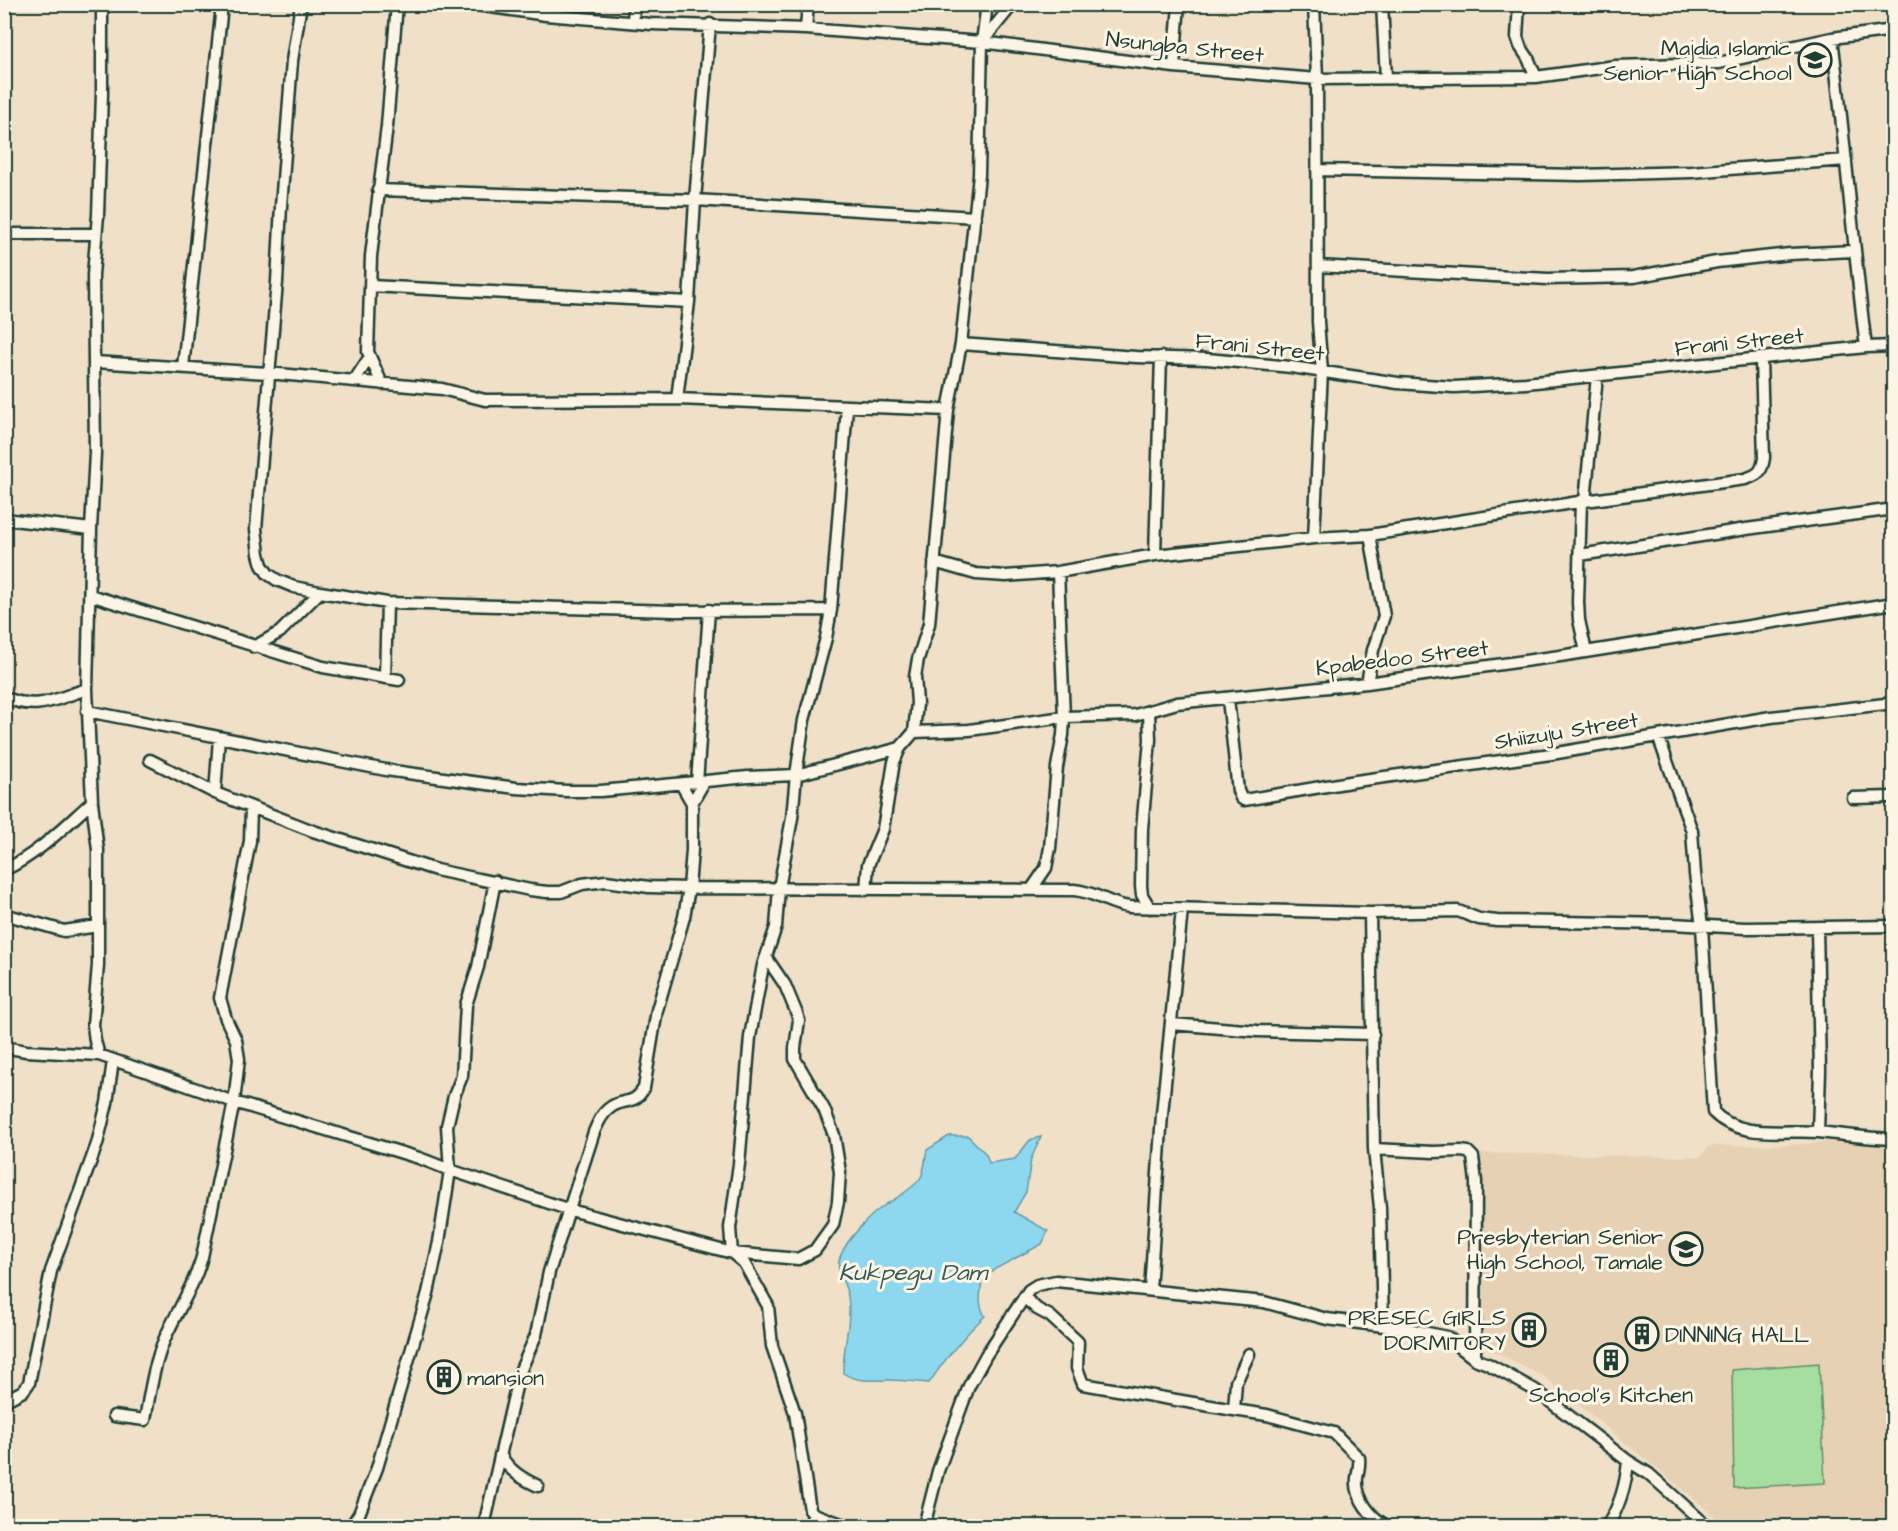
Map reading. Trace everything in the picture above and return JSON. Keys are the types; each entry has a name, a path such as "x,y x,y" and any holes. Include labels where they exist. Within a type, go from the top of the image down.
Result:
{"street":[{"path":"99,1055 94,1041 93,1025 98,966 98,850 92,802 87,689 94,473 93,275 98,215 102,4"},
{"path":"183,367 221,15 220,4"},
{"path":"301,4 292,61 277,282 256,529 259,554 268,574 294,587 387,603 512,608 831,610"},
{"path":"382,384 369,358 371,255 387,126 397,4"},
{"name":"Nsungba Street","path":"470,4 516,12 633,22 806,29 982,42 1174,67 1317,79 1536,77 1615,66 1719,63 1832,38 1893,30"},
{"path":"633,22 634,4"},
{"path":"806,29 808,4"},
{"path":"866,890 868,865 880,838 891,775 900,748 914,732 917,703 915,677 918,658 929,624 948,410 961,344 980,175 982,42 987,4"},
{"path":"982,42 1013,4"},
{"path":"1174,67 1179,4"},
{"path":"1314,4 1317,79 1318,322 1322,371 1314,538"},
{"path":"1382,4 1386,78"},
{"path":"1519,4 1517,38 1536,77"},
{"path":"677,399 689,302 710,24"},
{"path":"1832,38 1866,347"},
{"path":"1317,170 1592,175 1691,172 1846,160"},
{"path":"378,190 695,200 975,217"},
{"path":"4,234 95,234"},
{"path":"1318,266 1548,279 1622,277 1717,262 1790,254 1854,251"},
{"path":"370,286 689,302"},
{"name":"Frani Street","path":"961,344 1207,359 1322,371 1398,383 1454,387 1526,383 1893,346"},
{"path":"1155,555 1161,357"},
{"path":"354,381 369,358"},
{"path":"934,562 976,574 1006,576 1058,572 1155,555 1314,538 1370,535 1583,501 1744,479 1756,475 1762,469 1764,458 1761,360"},
{"path":"95,362 354,381 442,390 485,400 677,399 948,410"},
{"path":"1586,652 1579,611 1580,555 1583,501 1597,376"},
{"path":"847,1527 814,1514 808,1505 795,1413 772,1346 768,1306 744,1263 732,1253 730,1228 739,1164 750,1037 766,957 776,927 779,888 792,818 804,720 831,610 848,406"},
{"path":"1580,555 1893,509"},
{"path":"4,519 91,529"},
{"path":"1367,683 1373,650 1384,616 1370,535"},
{"path":"1031,890 1047,868 1064,717 1058,572"},
{"path":"254,647 280,632 320,592"},
{"path":"90,595 323,667 399,680"},
{"path":"385,678 387,603"},
{"name":"Kpabedoo Street","path":"914,732 969,730 1064,717 1149,712 1177,703 1367,683 1586,652 1893,603"},
{"path":"484,1527 519,1374 536,1335 549,1272 599,1122 611,1107 637,1098 644,1089 659,1003 682,926 689,888 692,803 701,783 709,610"},
{"path":"4,697 34,705 87,689"},
{"name":"Shiizuju Street","path":"1228,699 1238,791 1244,800 1356,781 1551,754 1771,717 1893,703"},
{"path":"87,711 386,770 516,788 567,791 601,791 748,777 796,775 900,748"},
{"path":"1149,712 1150,740 1142,829 1141,886 1142,895 1150,908"},
{"path":"1658,736 1692,831 1702,926 1713,1112 1730,1124 1748,1129 1818,1132 1893,1139"},
{"path":"215,793 219,738"},
{"path":"150,760 215,793 313,831 399,860 436,870 547,892 561,892 592,882 689,888 1084,891 1122,906 1150,908 1370,913 1458,911 1479,919 1497,921 1702,926 1817,928 1893,926"},
{"path":"681,784 692,803"},
{"path":"1853,798 1893,797"},
{"path":"4,870 15,866 92,802"},
{"path":"114,1416 145,1420 150,1387 165,1339 199,1267 234,1102 239,1059 236,1040 226,1019 220,998 250,841 251,807"},
{"path":"351,1527 359,1514 377,1468 428,1293 439,1242 450,1170 447,1126 454,1096 462,1076 466,1005 478,967 495,881"},
{"path":"1150,1290 1158,1162 1182,909"},
{"path":"1370,913 1374,1149 1380,1208 1383,1326"},
{"path":"4,914 64,931 98,926"},
{"path":"1817,928 1820,1071 1818,1132"},
{"path":"4,1047 26,1051 99,1055 234,1102 419,1158 570,1210 732,1253 798,1259 815,1250 833,1225 838,1202 840,1172 834,1135 824,1109 795,1059 799,1020 797,1014 785,985 766,957"},
{"path":"1172,1024 1269,1032 1373,1034"},
{"path":"4,1401 23,1391 29,1383 51,1271 97,1144 109,1096 113,1061"},
{"path":"1374,1149 1433,1152 1461,1150 1473,1156 1476,1182 1475,1359"},
{"path":"924,1527 938,1471 969,1386 1024,1297 1037,1285 1056,1281 1264,1302 1327,1319 1447,1337 1475,1359 1535,1390 1628,1461 1649,1474 1707,1527"},
{"path":"1024,1297 1037,1309 1050,1316 1078,1342 1077,1368 1083,1384 1267,1415 1334,1433 1359,1458 1360,1469 1357,1479 1361,1500 1377,1522 1387,1527"},
{"path":"1234,1410 1236,1382 1249,1354"},
{"path":"500,1455 517,1475 538,1486"},
{"path":"1607,1527 1623,1495 1628,1461"},
{"path":"809,1527 814,1514"}],"shaded area":[{"name":"Presbyterian Senior High School, Tamale","path":"1893,1134 1893,1515 1870,1526 1727,1526 1546,1378 1476,1342 1480,1153 1700,1157 1709,1146 1805,1144"}],"green space":[{"path":"1819,1363 1825,1483 1734,1488 1732,1370"}],"water":[{"name":"Kukpegu Dam","path":"949,1136 968,1136 986,1154 989,1163 1015,1159 1030,1140 1041,1137 1031,1159 1026,1192 1014,1212 1048,1231 1042,1244 995,1269 982,1281 980,1304 985,1316 969,1331 929,1383 866,1380 849,1376 843,1373 849,1305 839,1267 840,1257 847,1243 866,1221 879,1209 915,1185 921,1177 927,1150"}],"place":[{"name":"Majdia Islamic Senior High School","path":"1815,60"},
{"name":"Presbyterian Senior High School, Tamale","path":"1686,1249"},
{"name":"PRESEC GIRLS DORMITORY","path":"1529,1330"},
{"name":"DINNING HALL","path":"1642,1334"},
{"name":"School's Kitchen","path":"1611,1360"},
{"name":"mansion","path":"444,1377"}]}
